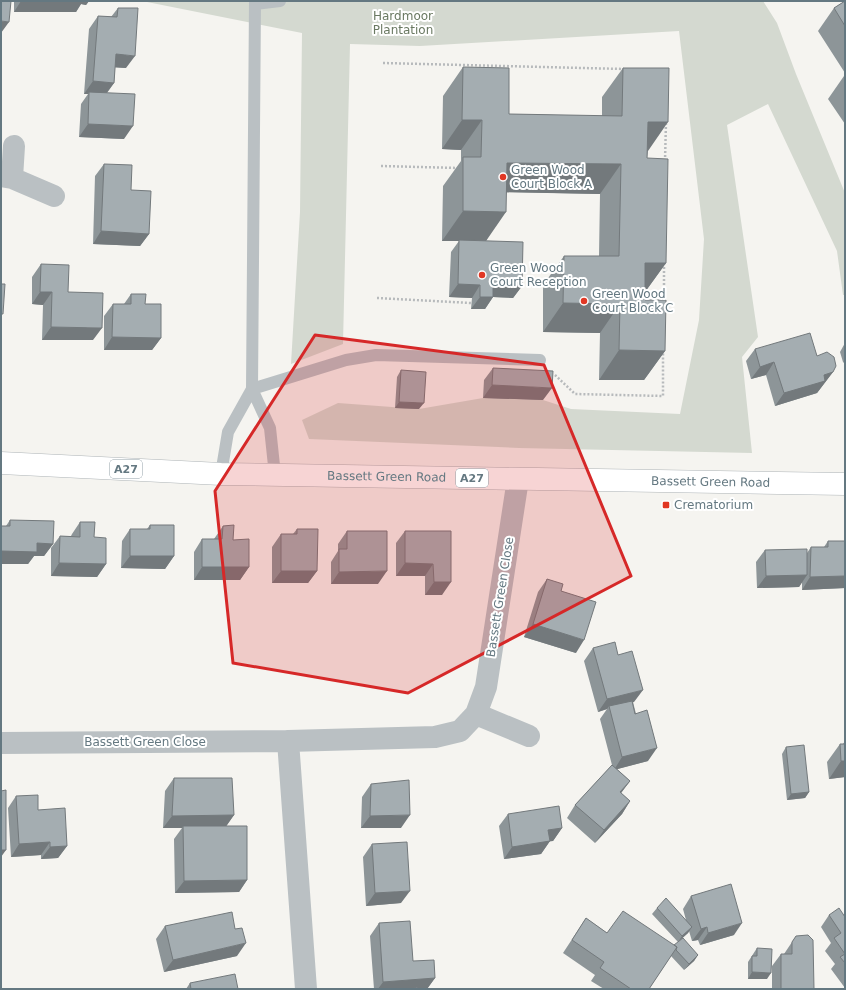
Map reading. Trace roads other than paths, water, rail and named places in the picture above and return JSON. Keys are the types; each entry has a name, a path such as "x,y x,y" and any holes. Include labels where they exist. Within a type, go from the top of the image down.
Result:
{"main road":[{"name":"Bassett Green Road","path":"1,462 221,474 845,484"}],"street":[{"path":"14,146 7,177 54,196"},
{"name":"Bassett Green Close","path":"1,742 288,741 435,737 460,731 476,714 486,687 518,479"},
{"path":"476,714 529,736"},
{"path":"288,741 306,989"}],"lane":[{"path":"275,475 270,428 252,389 255,2 280,1"},
{"path":"221,474 228,432 252,389 346,360 376,355 540,360"}],"place":[{"name":"Green Wood Court Block A","path":"503,177"},
{"name":"Green Wood Court Reception","path":"482,275"},
{"name":"Green Wood Court Block C","path":"584,301"},
{"name":"Crematorium","path":"666,505"}],"park label":[{"name":"Hardmoor Plantation","path":"403,23"}]}
